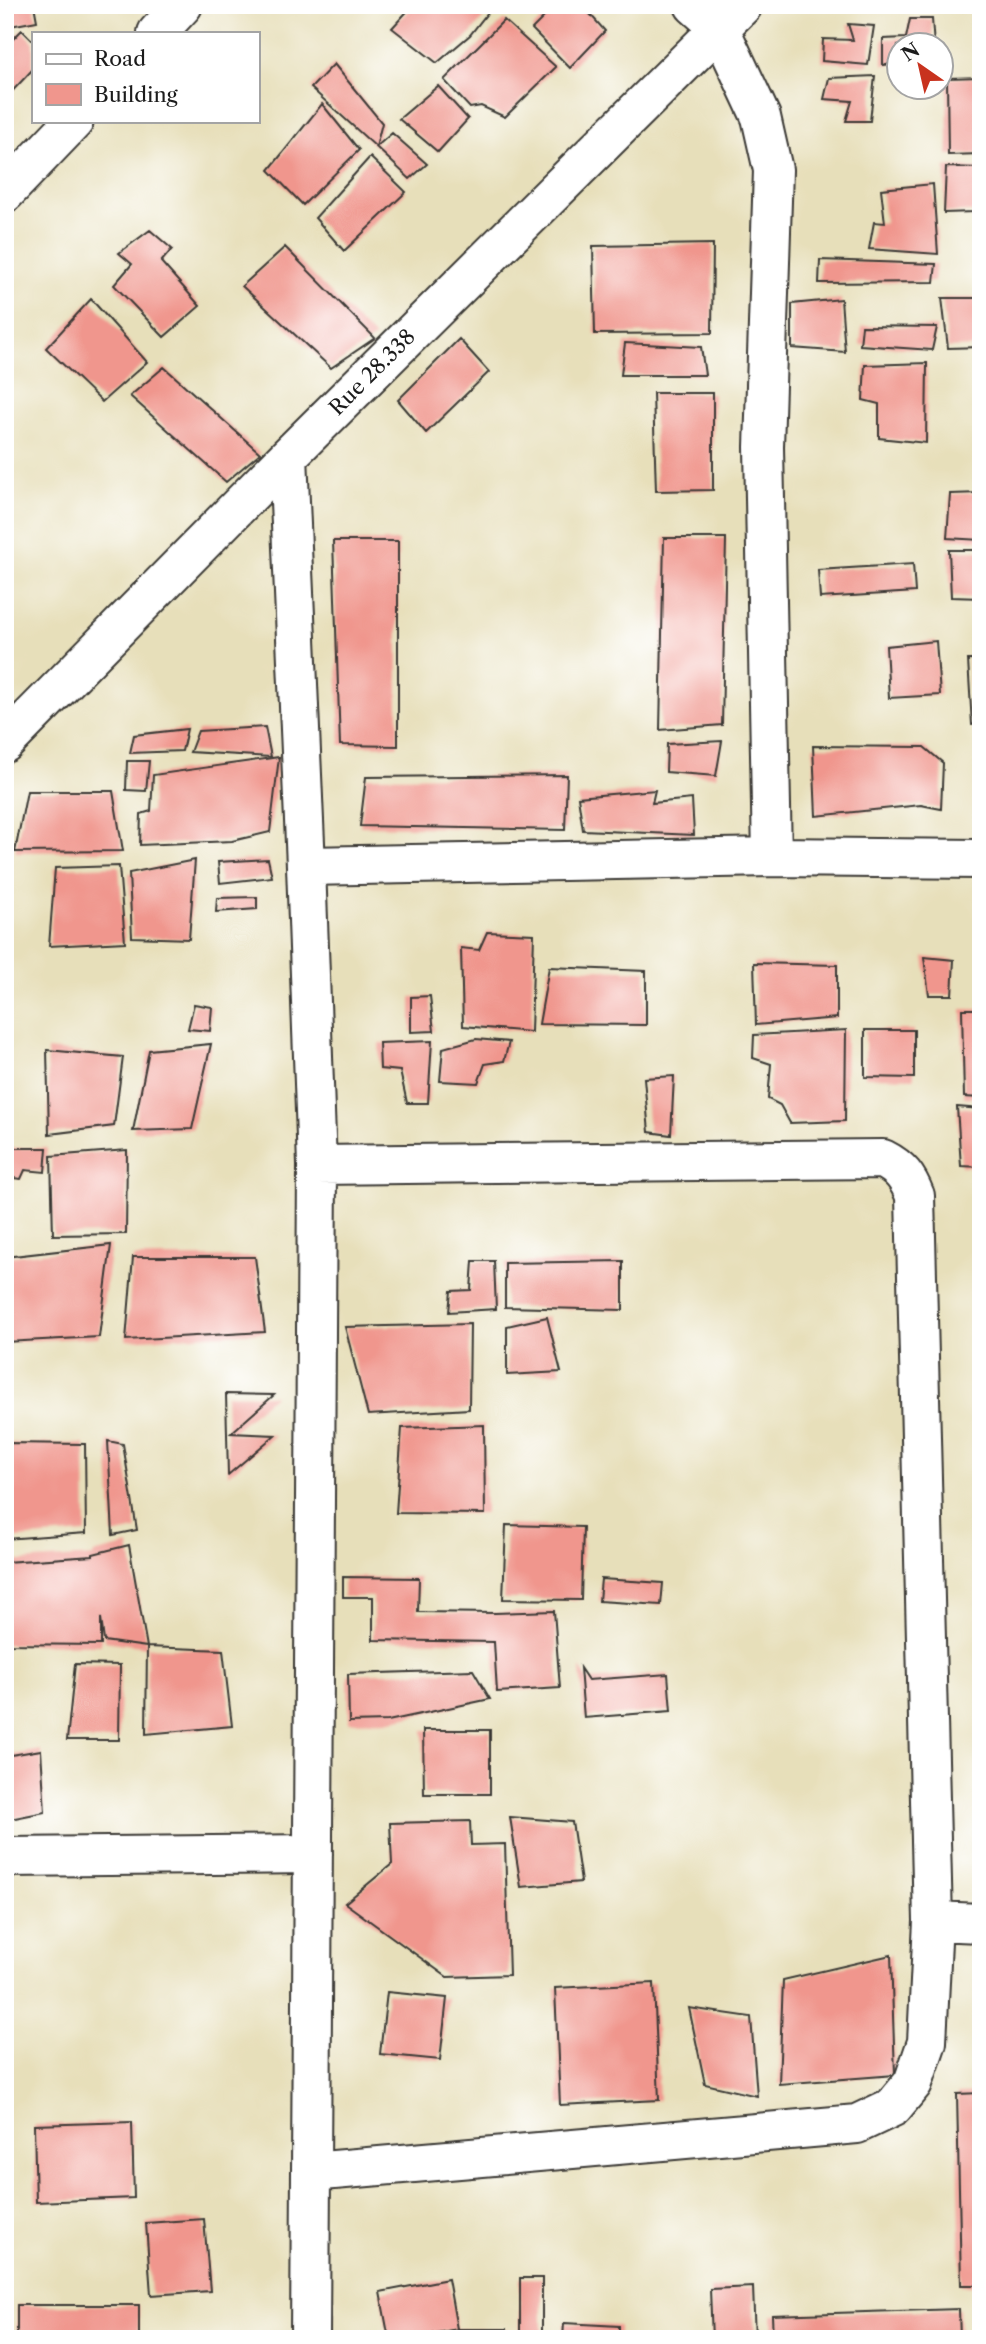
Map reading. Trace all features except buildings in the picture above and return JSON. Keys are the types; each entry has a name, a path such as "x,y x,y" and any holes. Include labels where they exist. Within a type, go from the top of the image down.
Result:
{"street":[{"path":"158,32 183,5"},
{"path":"719,12 761,117 772,170 764,447 772,857"},
{"name":"Rue 28.338","path":"5,743 719,12"},
{"path":"5,193 73,122"},
{"path":"288,456 317,1165 310,2339"},
{"path":"306,866 772,857 981,859"},
{"path":"311,2172 857,2124 894,2107 913,2083 927,2042 933,1922 915,1196 908,1179 896,1166 883,1159 317,1165"},
{"path":"5,1857 313,1854"},
{"path":"933,1922 981,1923"}]}
